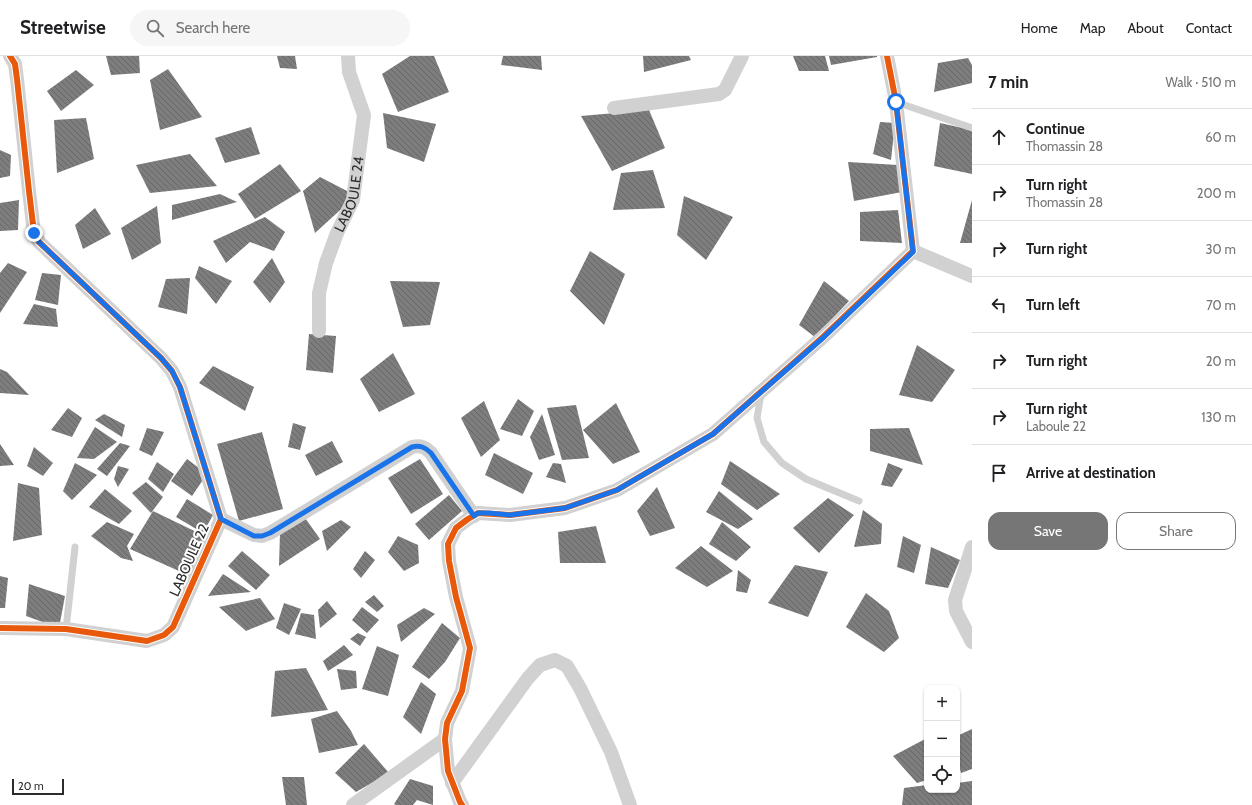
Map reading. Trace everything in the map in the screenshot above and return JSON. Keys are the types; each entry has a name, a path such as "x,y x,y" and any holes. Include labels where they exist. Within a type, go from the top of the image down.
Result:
{"street":[{"name":"LABOULE 22","path":"0,628 66,629 147,641 164,635 173,627 221,519 180,387 172,371 161,358 39,242 34,233 15,64 10,56"},
{"name":"LABOULE 24","path":"319,332 320,293 326,263 337,233 353,200 364,115 349,72 348,56"},
{"path":"614,108 719,94 725,90 742,56"},
{"path":"887,56 896,102 913,252"},
{"path":"913,252 972,276"},
{"path":"462,805 448,771 445,739 447,723 462,691 470,648 456,597 449,560 448,544 456,528 478,513 510,515 565,508 617,490 713,434 824,337 913,252"},
{"path":"221,519 254,536 262,536 270,533 412,447 418,446 425,447 431,453 474,516"},
{"path":"972,547 955,600 956,611 972,642"},
{"path":"452,783 528,678 540,664 555,660 567,666 580,688 611,752 630,805"},
{"path":"353,805 445,739"}],"lane":[{"path":"896,102 972,128"},
{"path":"762,392 757,418 764,442 782,463 806,479 859,501"},
{"path":"66,629 75,547"}],"building":[{"path":"106,56 139,56 140,73 111,75"},
{"path":"277,56 295,56 297,69 280,68"},
{"path":"410,56 434,56 449,92 398,112 382,74"},
{"path":"503,56 541,56 542,70 501,65"},
{"path":"643,56 689,56 691,60 644,72"},
{"path":"793,56 825,56 829,71 799,71"},
{"path":"829,56 877,56 877,57 831,65"},
{"path":"968,58 972,65 972,83 934,92 938,63"},
{"path":"168,69 202,117 160,130 150,80"},
{"path":"76,70 94,85 61,111 47,91"},
{"path":"649,110 665,148 612,171 581,116"},
{"path":"383,113 436,124 424,162 387,148"},
{"path":"86,118 94,159 57,173 54,120"},
{"path":"880,122 895,123 891,160 873,154"},
{"path":"940,123 972,130 972,174 934,166"},
{"path":"251,127 260,154 225,163 215,138"},
{"path":"0,150 11,155 10,176 0,178"},
{"path":"190,154 217,186 150,193 136,165"},
{"path":"848,162 898,165 902,192 854,201"},
{"path":"280,164 301,191 255,219 238,194"},
{"path":"653,170 665,208 613,210 621,173"},
{"path":"320,177 347,191 350,201 315,233 303,191"},
{"path":"220,194 237,202 172,220 172,205"},
{"path":"684,196 733,217 706,260 677,235"},
{"path":"19,200 18,230 0,231 0,203"},
{"path":"972,200 972,243 960,243"},
{"path":"157,206 161,243 132,260 121,228"},
{"path":"95,208 111,234 83,249 75,225"},
{"path":"898,210 902,243 860,241 860,212"},
{"path":"265,217 285,232 274,251 250,242 226,263 213,241"},
{"path":"590,251 625,274 604,325 570,291"},
{"path":"272,258 285,282 270,303 253,282"},
{"path":"8,263 27,272 0,313 0,273"},
{"path":"199,266 232,281 216,304 195,278"},
{"path":"42,273 61,275 58,305 35,300"},
{"path":"190,278 187,314 158,307 166,279"},
{"path":"390,281 440,282 430,325 403,327"},
{"path":"824,281 849,301 815,337 799,325"},
{"path":"34,304 56,309 58,327 23,324"},
{"path":"309,334 336,336 333,373 306,370"},
{"path":"917,345 955,370 932,402 899,395"},
{"path":"393,353 415,394 379,412 360,379"},
{"path":"213,366 254,387 245,411 199,383"},
{"path":"0,369 7,372 29,395 0,393"},
{"path":"518,399 534,411 522,436 500,429"},
{"path":"484,401 500,440 481,457 461,418"},
{"path":"616,403 640,452 613,464 583,430"},
{"path":"576,405 589,458 562,460 547,408"},
{"path":"68,408 82,418 72,437 51,430"},
{"path":"104,414 125,425 122,437 95,420"},
{"path":"542,414 555,455 539,460 530,437"},
{"path":"293,423 306,427 300,450 288,447"},
{"path":"95,427 117,442 94,459 77,458"},
{"path":"147,428 164,432 152,456 139,450"},
{"path":"909,428 923,465 870,451 870,429"},
{"path":"262,432 283,509 239,521 217,444"},
{"path":"332,441 343,462 316,476 305,455"},
{"path":"120,443 130,446 107,476 97,469"},
{"path":"0,444 14,465 0,466"},
{"path":"34,447 53,463 43,476 27,466"},
{"path":"494,453 533,473 523,494 485,475"},
{"path":"187,459 207,474 192,496 171,481"},
{"path":"420,459 443,494 411,514 388,478"},
{"path":"730,461 780,494 757,510 721,484"},
{"path":"157,462 174,474 163,492 148,479"},
{"path":"75,463 97,475 72,500 63,491"},
{"path":"553,463 561,464 566,483 546,477"},
{"path":"888,463 903,469 892,487 881,485"},
{"path":"118,466 129,469 118,487 114,479"},
{"path":"146,482 163,497 151,513 132,493"},
{"path":"18,483 39,488 42,535 13,541"},
{"path":"657,487 675,528 650,536 637,511"},
{"path":"105,489 132,511 119,524 89,507"},
{"path":"719,491 753,519 738,529 706,512"},
{"path":"449,495 462,511 429,540 415,524"},
{"path":"828,498 854,515 819,553 793,528"},
{"path":"187,499 213,515 203,533 176,517"},
{"path":"863,510 882,524 881,544 854,547"},
{"path":"153,511 211,539 190,576 130,549"},
{"path":"303,515 320,539 279,566 280,533"},
{"path":"341,520 351,527 327,551 322,531"},
{"path":"107,522 134,534 127,546 133,561 121,558 91,536"},
{"path":"722,522 751,547 736,561 709,544"},
{"path":"596,526 606,563 560,563 558,532"},
{"path":"398,536 418,545 419,563 404,571 388,552"},
{"path":"903,536 921,545 914,573 897,567"},
{"path":"701,546 733,571 707,587 675,568"},
{"path":"931,547 960,560 948,588 925,584"},
{"path":"242,551 270,575 256,590 228,566"},
{"path":"365,551 375,560 361,578 353,569"},
{"path":"795,565 828,572 808,617 768,603"},
{"path":"738,570 751,580 747,593 736,591"},
{"path":"223,574 251,592 208,596"},
{"path":"0,576 8,578 5,608 0,608"},
{"path":"29,584 65,596 59,628 26,616"},
{"path":"866,593 889,611 899,638 884,652 846,627"},
{"path":"374,595 384,606 377,612 365,602"},
{"path":"260,598 275,619 246,631 219,607"},
{"path":"327,601 337,614 320,628 318,610"},
{"path":"284,603 301,609 289,635 276,628"},
{"path":"362,607 379,620 367,633 352,620"},
{"path":"424,608 435,614 401,642 397,625"},
{"path":"301,613 314,615 316,639 295,634"},
{"path":"442,623 460,638 445,662 429,679 412,667"},
{"path":"358,633 366,637 360,646 350,639"},
{"path":"344,645 353,655 328,671 323,661"},
{"path":"377,646 399,655 388,696 362,689"},
{"path":"306,668 328,710 271,717 275,671"},
{"path":"337,669 356,671 357,688 341,690"},
{"path":"421,682 436,694 421,734 403,717"},
{"path":"337,711 351,731 358,745 319,753 311,719"},
{"path":"972,729 972,769 961,773 960,769 960,735"},
{"path":"924,740 924,781 917,783 893,756"},
{"path":"364,744 389,773 356,792 335,773"},
{"path":"282,777 304,777 307,805 286,805"},
{"path":"410,779 433,786 433,805 417,800 413,805 394,804"},
{"path":"972,781 972,805 902,805 904,788 924,785 924,793 960,793 960,783"}],"cycle path":[{"path":"0,628 66,629 147,641 164,635 173,627 221,519 180,387 172,371 161,358 39,242 34,233 15,64 10,56"},
{"path":"462,805 448,771 445,739 447,723 462,691 470,648 456,597 449,561 448,544 456,528 478,513 510,515 565,508 617,490 713,434 823,337 913,251 896,102 887,56"}],"route":[{"path":"34,233 39,242 161,358 172,371 180,387 221,519 254,536 262,536 270,533 412,447 418,446 425,447 431,453 474,516 478,513 510,515 565,508 617,490 713,434 824,337 913,252 896,102"}]}
